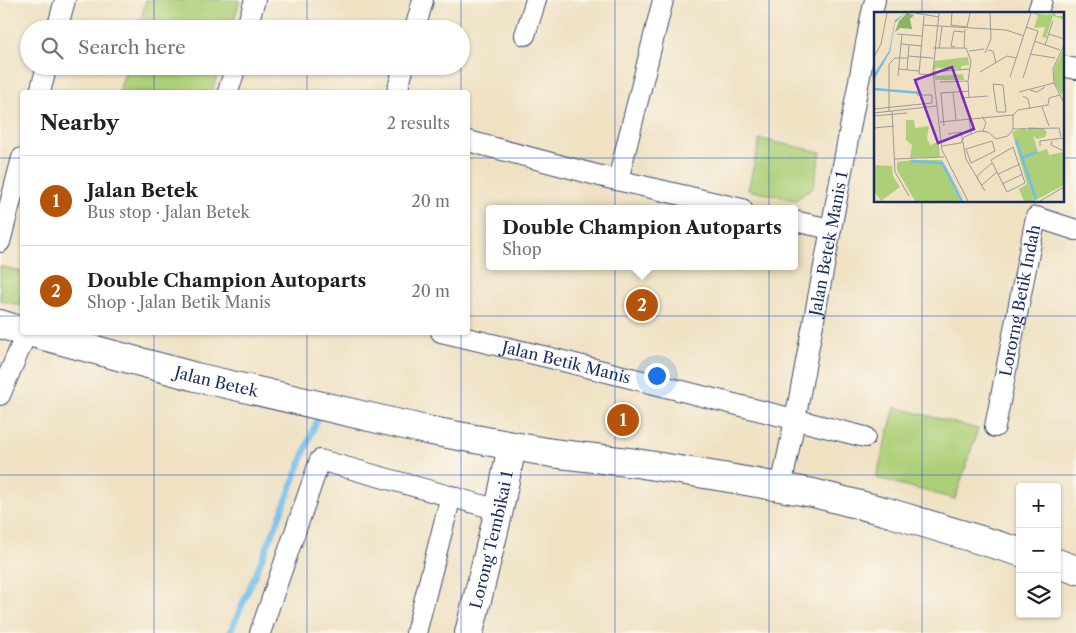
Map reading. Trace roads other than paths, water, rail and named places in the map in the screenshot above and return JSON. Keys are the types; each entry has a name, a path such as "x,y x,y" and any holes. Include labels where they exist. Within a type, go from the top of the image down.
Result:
{"street":[{"path":"59,20 65,0"},
{"path":"249,20 255,0"},
{"path":"417,20 423,0"},
{"path":"525,36 536,0"},
{"path":"618,180 662,0"},
{"path":"1038,12 1042,0"},
{"name":"Jalan Betek Manis 1","path":"780,487 795,420 873,11"},
{"path":"41,90 45,75"},
{"path":"229,90 233,75"},
{"path":"398,90 402,75"},
{"path":"470,142 618,180 725,205"},
{"path":"0,242 20,166"},
{"name":"Lororng Betik Indah","path":"995,426 1036,217 1076,230"},
{"path":"798,222 831,229"},
{"path":"0,324 20,330"},
{"path":"0,395 27,335"},
{"name":"Jalan Betek","path":"39,335 196,377 426,430 512,446 636,463 813,493 868,507 1016,551"},
{"name":"Jalan Betik Manis","path":"453,335 865,437"},
{"name":"Lorong Tembikai 1","path":"469,633 499,510 512,446"},
{"path":"260,633 320,460 499,510"},
{"path":"416,633 451,496"},
{"path":"1061,564 1076,570"}],"waterway":[{"path":"230,633 276,526 317,420"}],"place":[{"name":"Double Champion Autoparts","path":"642,305"},
{"name":"Jalan Betek","path":"623,420"}]}
